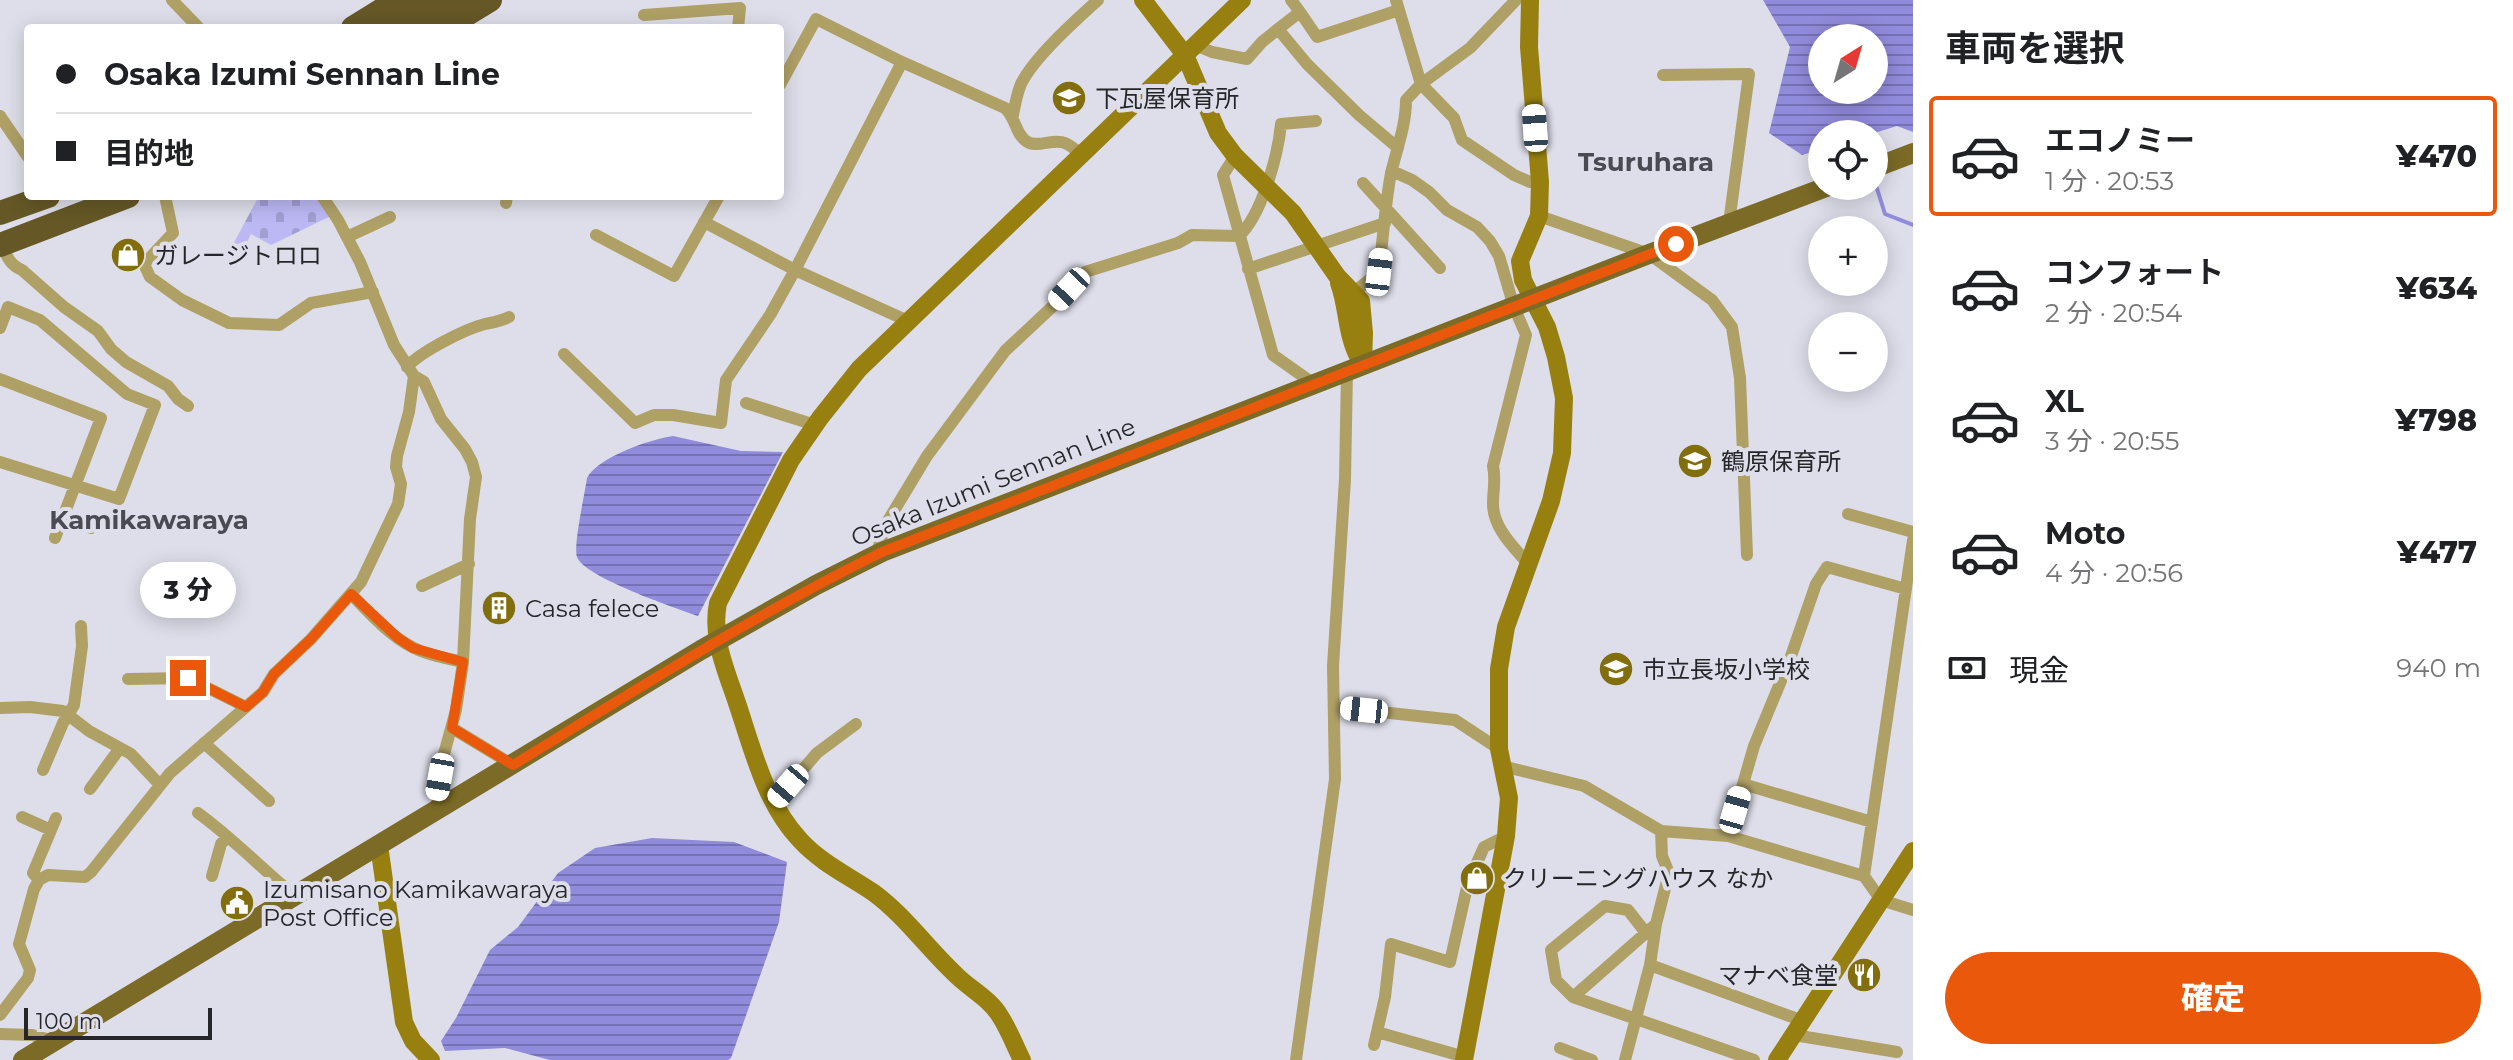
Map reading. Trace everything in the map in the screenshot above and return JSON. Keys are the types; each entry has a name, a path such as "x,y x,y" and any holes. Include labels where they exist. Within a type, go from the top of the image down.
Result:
{"highway":[{"path":"359,24 398,0"},
{"path":"392,24 433,0"},
{"path":"419,24 459,0"},
{"path":"451,24 490,0"},
{"path":"0,195 24,187"},
{"path":"0,213 37,200"},
{"path":"1,239 81,200"},
{"path":"1,239 116,200"}],"main road":[{"path":"1888,163 1913,153"},
{"name":"Osaka Izumi Sennan Line","path":"23,1060 718,641 876,555 1808,194"}],"street":[{"path":"172,0 195,24"},
{"path":"1013,115 1021,84 1031,69 1067,28 1098,0"},
{"path":"1022,1060 1000,1016 988,1002 941,961 893,910 873,893 840,874 801,841 774,803 721,656 715,618 718,603 791,460 859,369 1242,0"},
{"path":"1291,0 1317,37 1397,5 1421,84 1454,118 1462,140 1514,175 1530,182 1540,182"},
{"path":"1353,293 1379,272 1385,208 1406,119 1406,100 1421,84 1470,48 1516,0"},
{"path":"1528,564 1497,521 1493,506 1496,482 1493,466 1525,346 1520,261 1539,216 1540,182 1529,47 1530,0"},
{"path":"1146,1 1190,50 1218,133 1235,156 1293,213 1337,276 1361,301 1364,333 1355,368"},
{"path":"644,15 740,8 738,24"},
{"path":"1190,50 1247,59 1262,42 1300,12"},
{"path":"784,78 816,19 1005,108 1013,115 1019,133 1026,141 1064,142 1081,154"},
{"path":"1278,29 1307,64 1398,148"},
{"path":"784,58 793,61"},
{"path":"564,354 635,423 654,415 673,415 721,423 726,380 770,315 795,270 902,62"},
{"path":"1663,75 1749,74 1729,223"},
{"path":"0,116 24,151"},
{"path":"876,555 886,524 927,456 1005,351 1085,272 1178,243 1192,235 1239,236 1249,227 1265,186 1279,145 1281,124 1316,121"},
{"path":"1235,156 1223,175 1273,355 1314,384"},
{"path":"1392,171 1429,192 1447,210 1477,227 1490,241 1523,303 1547,327 1564,398 1562,453 1551,501 1506,627 1499,669 1501,758 1509,798 1506,836 1464,1059 1375,1038 1385,997 1391,944 1450,962 1468,883 1484,847 1506,836"},
{"path":"1363,183 1440,268"},
{"path":"166,200 173,233 144,264 150,277 182,300 229,323 279,325 311,303 373,292"},
{"path":"324,200 347,237 394,345 410,371 424,382 441,419 465,449 476,477 470,519 463,662 436,811"},
{"path":"596,235 674,276 717,200"},
{"path":"1539,216 1649,254 1712,300 1732,327 1740,378 1747,555"},
{"path":"347,237 390,217"},
{"path":"704,222 795,270 908,321"},
{"path":"1248,269 1385,223"},
{"path":"1,239 7,258 14,267 22,270 64,307 98,331 111,349 126,362 168,386 188,406"},
{"path":"1296,1060 1335,779 1333,666 1355,368 1346,303 1337,276"},
{"path":"0,328 8,307 40,320 127,394 155,405 119,499 0,462"},
{"path":"0,1015 28,978 30,970 19,944 39,880 48,875 85,877 91,872 170,773 263,692 274,674 311,639 361,582 398,504 401,484 396,467 397,456 409,412 410,371 417,356 483,324 509,317"},
{"path":"463,334 470,346"},
{"path":"0,379 101,418 55,538"},
{"path":"746,403 815,425"},
{"path":"1848,514 1913,532"},
{"path":"63,517 91,528"},
{"path":"1864,876 1913,540"},
{"path":"422,586 469,564"},
{"path":"1728,836 1754,746 1790,659 1816,584 1827,567 1906,589"},
{"path":"351,594 413,648 463,662"},
{"path":"43,770 74,705 82,646 81,626"},
{"path":"128,679 188,678 246,707"},
{"path":"1334,707 1455,720 1501,758 1584,786 1661,831 1728,836 1864,876 1881,900 1913,910"},
{"path":"0,708 55,709 68,714 89,731 131,754 160,785"},
{"path":"774,803 817,753 856,724"},
{"path":"452,728 513,765"},
{"path":"204,743 269,801"},
{"path":"90,789 120,748"},
{"path":"1743,784 1872,822"},
{"path":"198,813 293,897"},
{"path":"22,817 54,824 33,873 39,880"},
{"path":"1625,1060 1650,965 1651,928 1669,873 1662,856 1661,831"},
{"path":"212,876 221,844 227,837"},
{"path":"379,845 404,1022 413,1041 431,1060"},
{"path":"1777,1060 1913,851"},
{"path":"1651,928 1628,910 1605,906 1551,950 1556,980 1573,997 1754,1060"},
{"path":"1573,997 1651,928"},
{"path":"1650,965 1798,1028 1897,1052"},
{"path":"0,1034 32,1035 54,1041"},
{"path":"1560,1048 1592,1060"}],"green space":[{"path":"257,200 319,200 331,216 271,245 251,234 240,256 230,250"}],"shaded area":[{"path":"1763,0 1913,0 1913,132 1897,126 1888,129 1888,120 1808,120 1808,153 1802,155 1769,133 1790,47"},
{"path":"673,436 741,451 783,452 698,616 596,574 583,565 576,551 587,478 593,470 626,450"},
{"path":"652,838 734,842 787,862 779,922 731,1058 550,1060 505,1048 445,1051 441,1041 490,950 518,927 558,873 595,848"}],"waterway":[{"path":"1881,200 1885,214 1913,225"}],"place":[{"name":"下瓦屋保育所","path":"1069,98"},
{"name":"ガレージトロロ","path":"128,255"},
{"name":"鶴原保育所","path":"1695,461"},
{"name":"Casa felece","path":"499,608"},
{"name":"市立長坂小学校","path":"1616,669"},
{"name":"クリーニングハウス なか","path":"1477,878"},
{"name":"Izumisano Kamikawaraya Post Office","path":"237,903"},
{"name":"マナベ食堂","path":"1864,975"}],"district":[{"name":"Tsuruhara","path":"1646,162"},
{"name":"Kamikawaraya","path":"149,520"}],"route":[{"path":"188,678 246,707 351,594 413,648 463,662 452,728 513,765 737,629 882,552 1676,244"}]}
